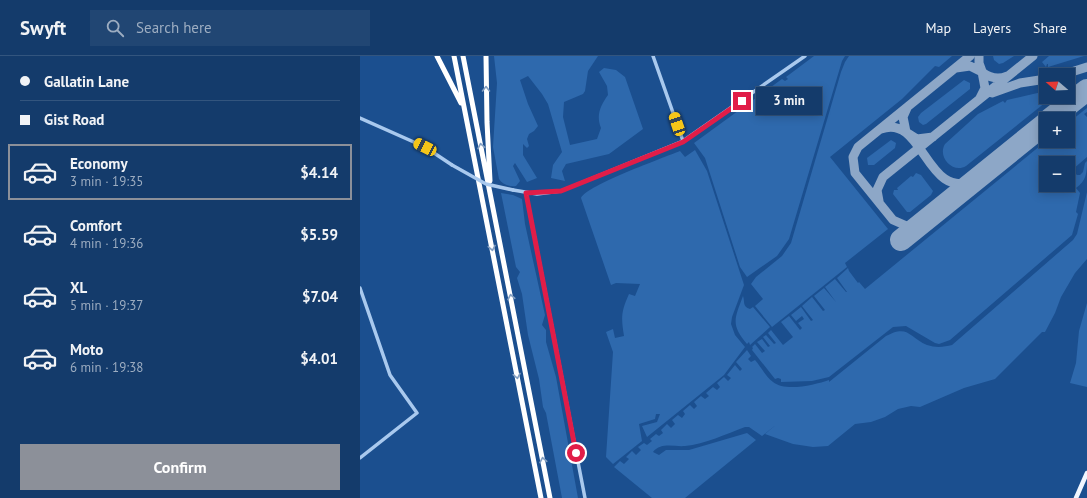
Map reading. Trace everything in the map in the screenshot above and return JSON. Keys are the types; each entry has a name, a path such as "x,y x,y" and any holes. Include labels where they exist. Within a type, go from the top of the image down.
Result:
{"highway":[{"path":"437,56 464,110"},
{"path":"454,56 541,498"},
{"path":"463,56 550,498"},
{"path":"486,56 487,122 491,198"}],"main road":[{"path":"1076,498 1087,473"}],"street":[{"path":"653,56 683,142"},
{"path":"360,118 420,144 452,165 486,184 526,193 550,193 566,190 683,142 805,56"},
{"path":"526,193 585,498"},
{"path":"360,288 390,375 418,413 360,458"}],"shaded area":[{"path":"494,56 598,56 588,71 585,91 583,94 564,102 563,117 570,145 597,139 601,128 599,119 600,111 608,95 607,86 599,72 604,68 616,70 625,77 643,129 609,154 566,164 562,171 565,181 551,178 553,165 562,152 548,104 528,76 520,80 528,104 538,126 529,134 527,139 529,146 527,148 523,144 523,155 537,178 527,182 515,163 513,166 520,181 516,186 506,185 499,179 493,147 497,83"},
{"path":"814,56 845,56 842,61 789,239 777,256 747,277 740,267 705,158 694,143 782,79 785,81 788,79 786,77"},
{"path":"849,56 952,56 939,67 935,66 902,99 830,157 888,229 845,263 847,267 772,327 755,306 763,299 751,284 756,277 782,256 791,243 841,72"},
{"path":"993,56 1014,56 999,64 994,60"},
{"path":"1049,56 1084,56 1048,67 1047,64 1046,67 1042,62"},
{"path":"964,80 970,83 970,89 926,124 923,125 919,122 918,117 921,113"},
{"path":"1039,93 1039,104 1044,104 966,166 956,168 948,163 943,154 945,144 978,114 1003,101 1005,103 1007,100"},
{"path":"1087,108 1087,112 1084,114 1087,117 1087,157 1075,167 1075,156 1039,156 1039,192 1075,192 1075,173 1080,175 1083,172 1087,161 1085,176 1082,183 1076,188 1080,193 1076,212 1078,214 1072,235 950,340 939,344 906,326 893,327 829,377 812,381 781,382 781,379 775,379 752,350 752,347 755,344 762,353 765,351 757,342 762,339 768,347 770,346 763,337 766,335 774,344 776,343 768,333 771,330 783,345 793,337 781,322 789,316 800,330 802,328 798,323 804,319 802,316 796,321 791,315 801,307 811,321 813,320 802,306 812,297 823,311 825,310 814,296 824,288 836,302 825,287 835,279 847,292 837,278 848,268 858,283 859,282 865,289 1039,147 1039,148 1075,148 1075,117"},
{"path":"891,140 896,143 895,148 874,165 868,165 867,158"},
{"path":"695,150 707,171 744,285 732,317 731,324 735,335 745,347 724,375 647,437 642,426 657,422 660,414 656,414 655,419 639,424 642,441 613,464 606,457 613,352 606,332 613,329 615,338 624,336 622,319 624,305 629,294 635,296 640,284 616,283 611,285 581,198 597,186 626,172 680,151 685,157"},
{"path":"916,173 921,175 933,191 931,195 910,212 907,212 893,194 894,190 898,190 897,188 911,176 913,177"},
{"path":"1087,192 1087,259 1075,273 1061,297 1045,332 1042,332 995,379 964,388 920,407 911,406 898,409 885,417 871,422 855,424 828,446 813,447 793,444 765,434 777,424 762,436 749,427 745,427 700,443 685,446 664,446 656,449 653,452 659,455 666,450 689,450 747,433 756,440 685,498 652,498 614,467 620,461 624,464 629,459 626,457 632,451 636,455 641,450 638,447 644,443 647,445 652,441 650,439 656,434 659,436 663,433 661,430 667,424 671,428 675,424 672,420 678,415 682,418 685,414 683,411 690,405 694,409 697,406 694,402 701,396 705,399 709,396 706,393 713,387 717,390 720,387 717,383 724,377 728,381 731,378 727,375 735,365 740,371 742,369 736,362 747,350 751,356 748,359 751,362 755,360 770,380 785,387 800,387 829,380 829,382 886,336 899,331 904,331 930,346 940,347 952,345 1073,240 1077,234"},
{"path":"501,193 513,195 522,199 525,224 545,315 542,325 546,330 546,342 556,377 578,498 562,498 546,413 543,407 539,379 528,335 522,294 517,278 520,272 516,267"},
{"path":"743,296 746,307 750,309 753,307 770,327 750,345 749,342 747,344 736,326 736,316"},
{"path":"1087,303 1087,387 1070,383 1076,363 1079,331"}],"taxiway":[{"path":"921,223 909,227 893,220 855,173 853,157 858,147 970,56"},
{"path":"979,56 979,63 983,74"},
{"path":"879,201 877,190 883,177 1033,56"},
{"path":"956,68 970,66 982,72 985,88 980,98"},
{"path":"1075,71 1087,67"},
{"path":"982,72 994,78 1007,76"},
{"path":"992,93 1020,83 1039,80"},
{"path":"907,108 903,117 906,132 917,139 933,137"},
{"path":"881,129 895,128 907,133 917,144 935,170 946,179 959,184 975,180"}],"runway":[{"path":"1059,112 1087,90"},
{"path":"901,240 1039,129"}],"route":[{"path":"576,453 526,193 550,193 577,186 683,142 742,101"}]}
